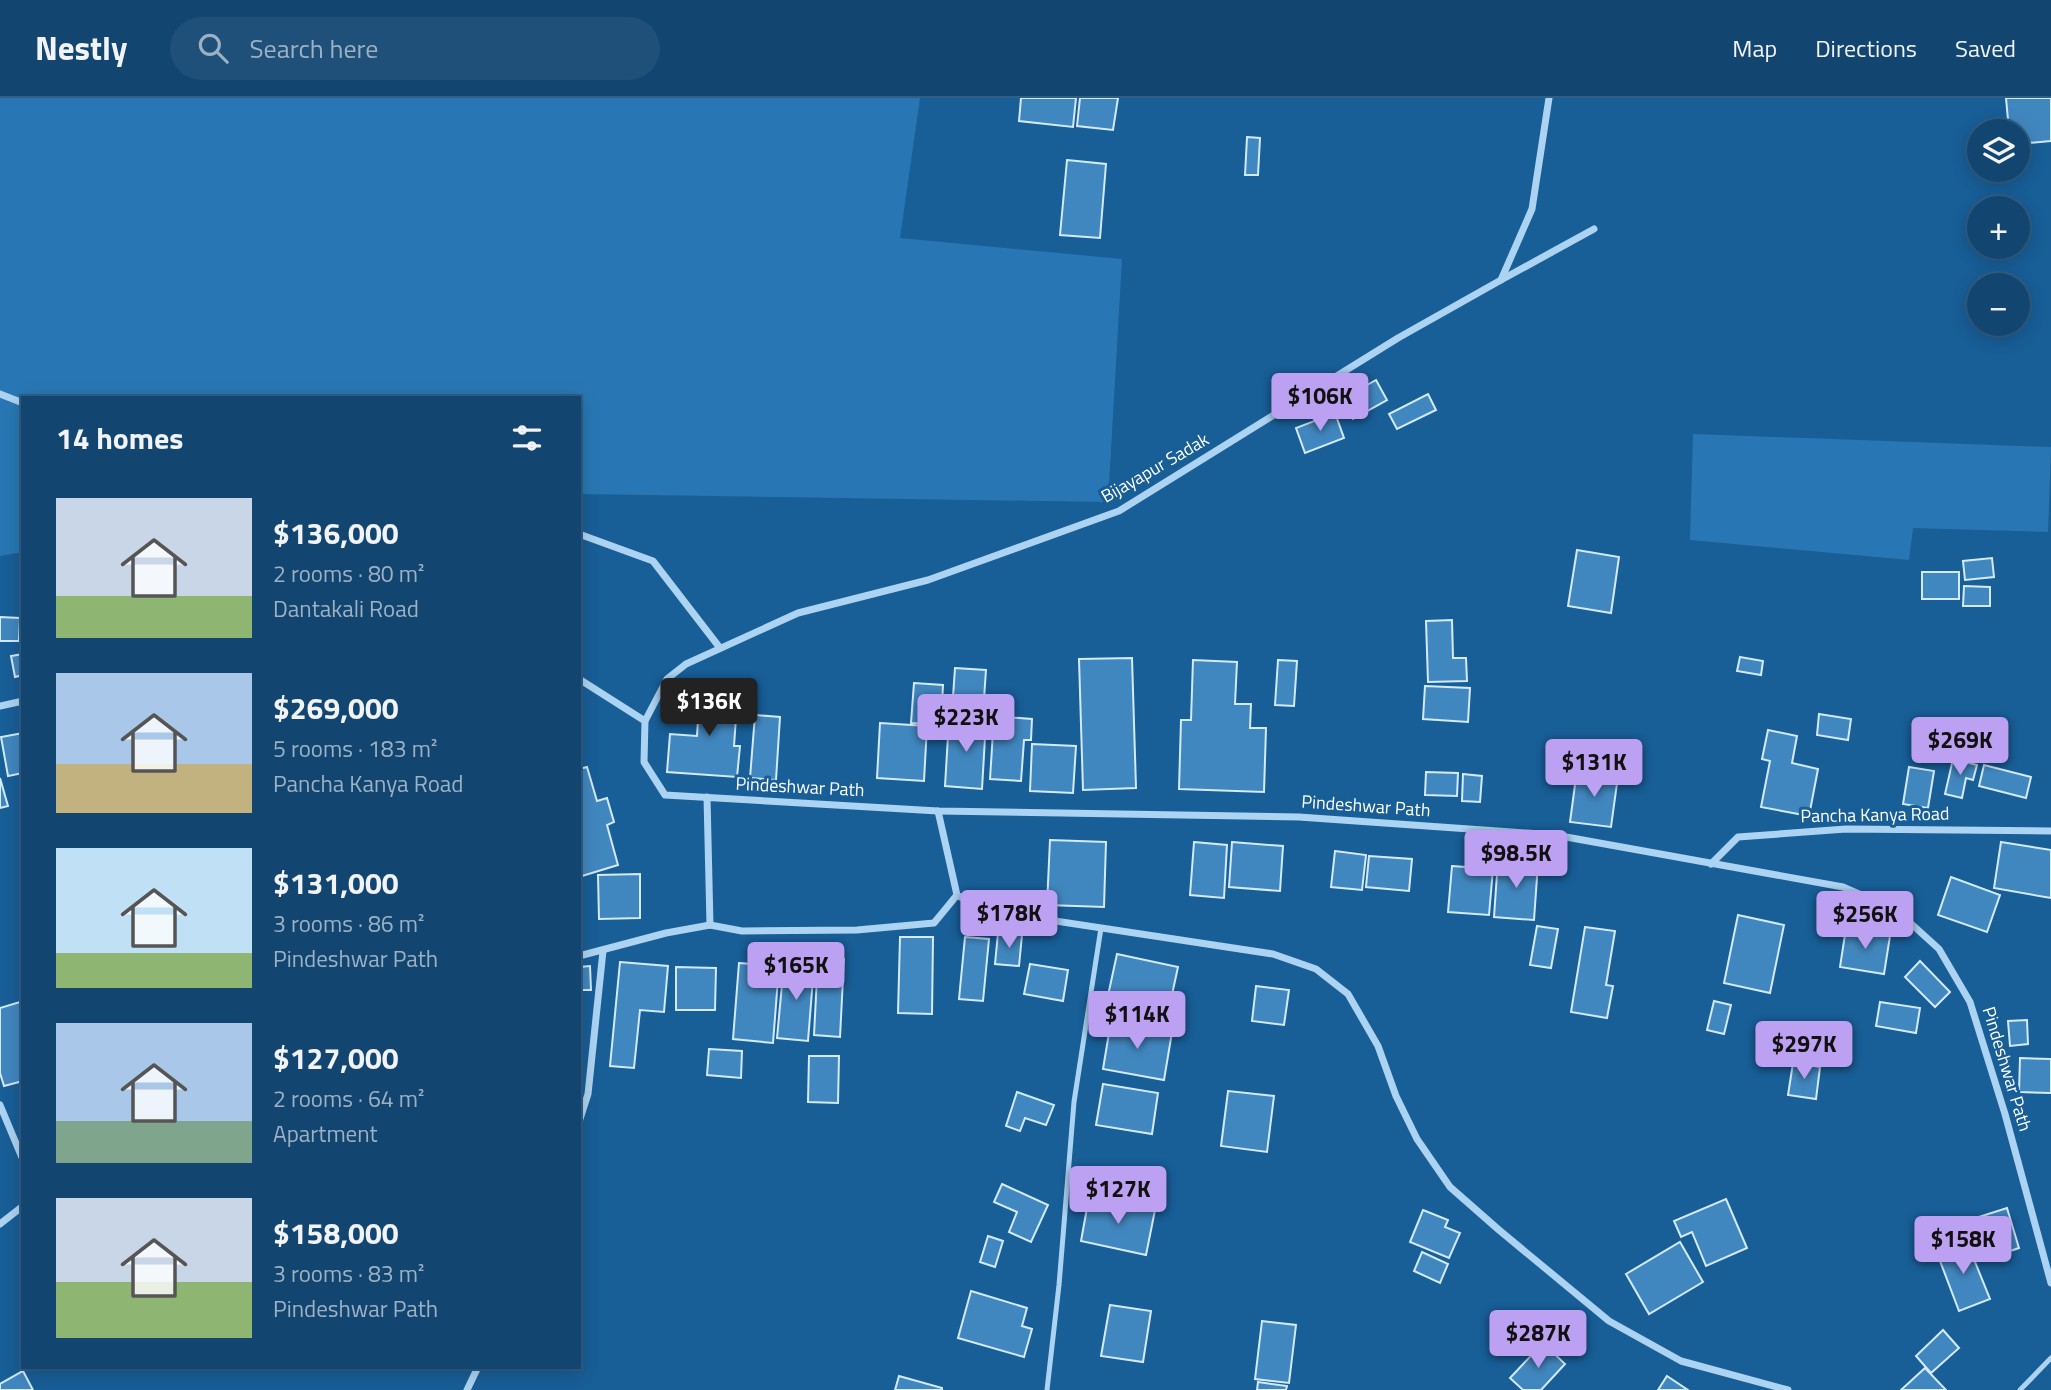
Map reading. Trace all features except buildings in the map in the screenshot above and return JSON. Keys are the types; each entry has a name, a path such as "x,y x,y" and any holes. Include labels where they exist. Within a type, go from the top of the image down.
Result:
{"street":[{"path":"1501,280 1532,209 1549,98"},
{"name":"Bijayapur Sadak","path":"645,720 667,679 686,664 797,613 928,580 1119,511 1398,338 1594,229"},
{"path":"0,394 21,401"},
{"path":"581,535 653,561 720,648"},
{"path":"581,679 645,720"},
{"path":"0,706 21,701"},
{"name":"Pindeshwar Path","path":"645,720 644,761 665,795 938,811 1299,817 1555,835 1843,887 1896,910 1939,949 1970,1002 2005,1114 2051,1283"},
{"path":"707,797 710,925"},
{"path":"938,811 957,895 983,910 1273,954 1316,969 1348,995 1378,1046 1396,1096 1417,1139 1450,1187 1609,1321 1681,1361 1787,1390"},
{"name":"Pancha Kanya Road","path":"1710,864 1738,837 1846,829 2051,831"},
{"path":"581,956 666,933 710,925 742,931 858,930 934,923 957,895"},
{"path":"581,1116 588,1094 603,951"},
{"path":"0,1105 21,1155"},
{"path":"0,1224 21,1208"},
{"path":"467,1390 477,1369"}],"lane":[{"path":"1047,1390 1074,1102 1101,928"},
{"path":"2020,1390 2051,1358"}],"shaded area":[{"path":"0,98 920,98 900,238 1122,259 1108,502 581,494 581,396 21,396 21,552 0,556"},
{"path":"1693,434 2051,447 2048,532 1913,528 1909,560 1690,540"}]}
